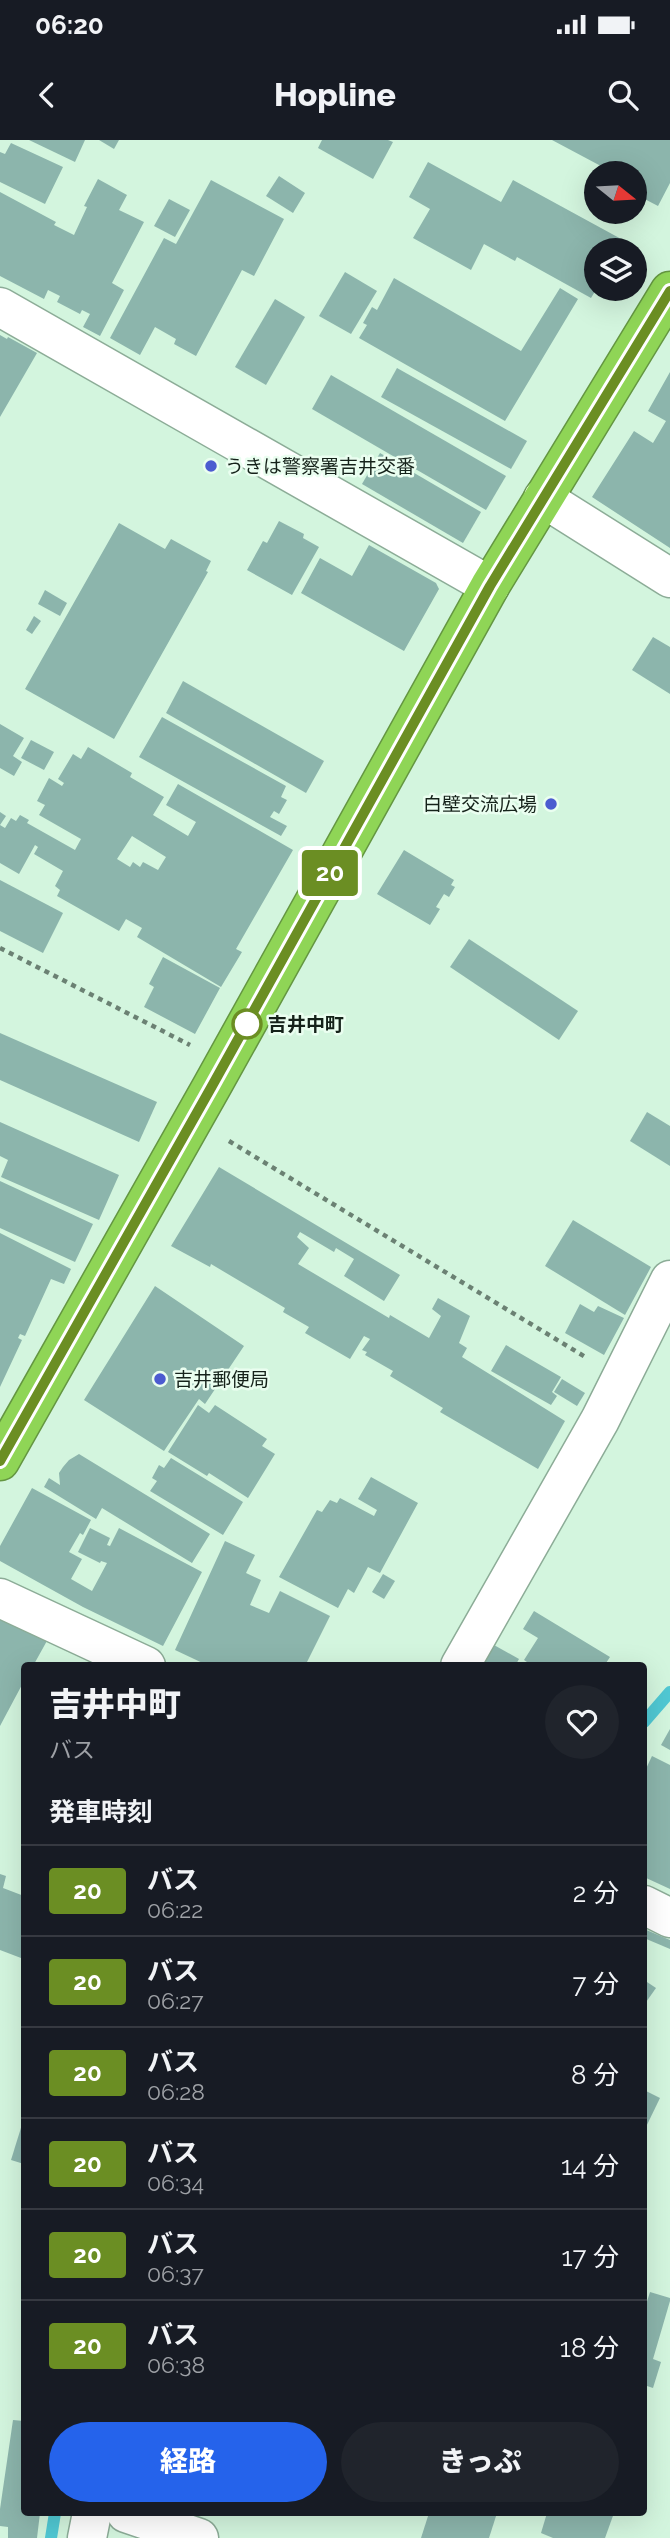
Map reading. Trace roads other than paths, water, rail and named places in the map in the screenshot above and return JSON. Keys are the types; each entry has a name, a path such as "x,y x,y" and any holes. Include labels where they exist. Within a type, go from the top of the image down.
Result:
{"highway":[{"path":"0,1461 490,586 543,498 667,306"}],"street":[{"path":"0,307 490,586"},
{"path":"543,498 670,578"},
{"path":"462,1662 600,1420 670,1280"},
{"path":"0,1598 137,1662"},
{"path":"647,1906 670,1918"},
{"path":"87,2538 91,2516"},
{"path":"135,2516 199,2538"}],"waterway":[{"path":"647,1719 670,1692"},
{"path":"51,2538 55,2516"}],"place":[{"name":"うきは警察署吉井交番","path":"211,466"},
{"name":"白壁交流広場","path":"551,804"},
{"name":"吉井中町","path":"247,1024"},
{"name":"吉井郵便局","path":"160,1379"}]}
